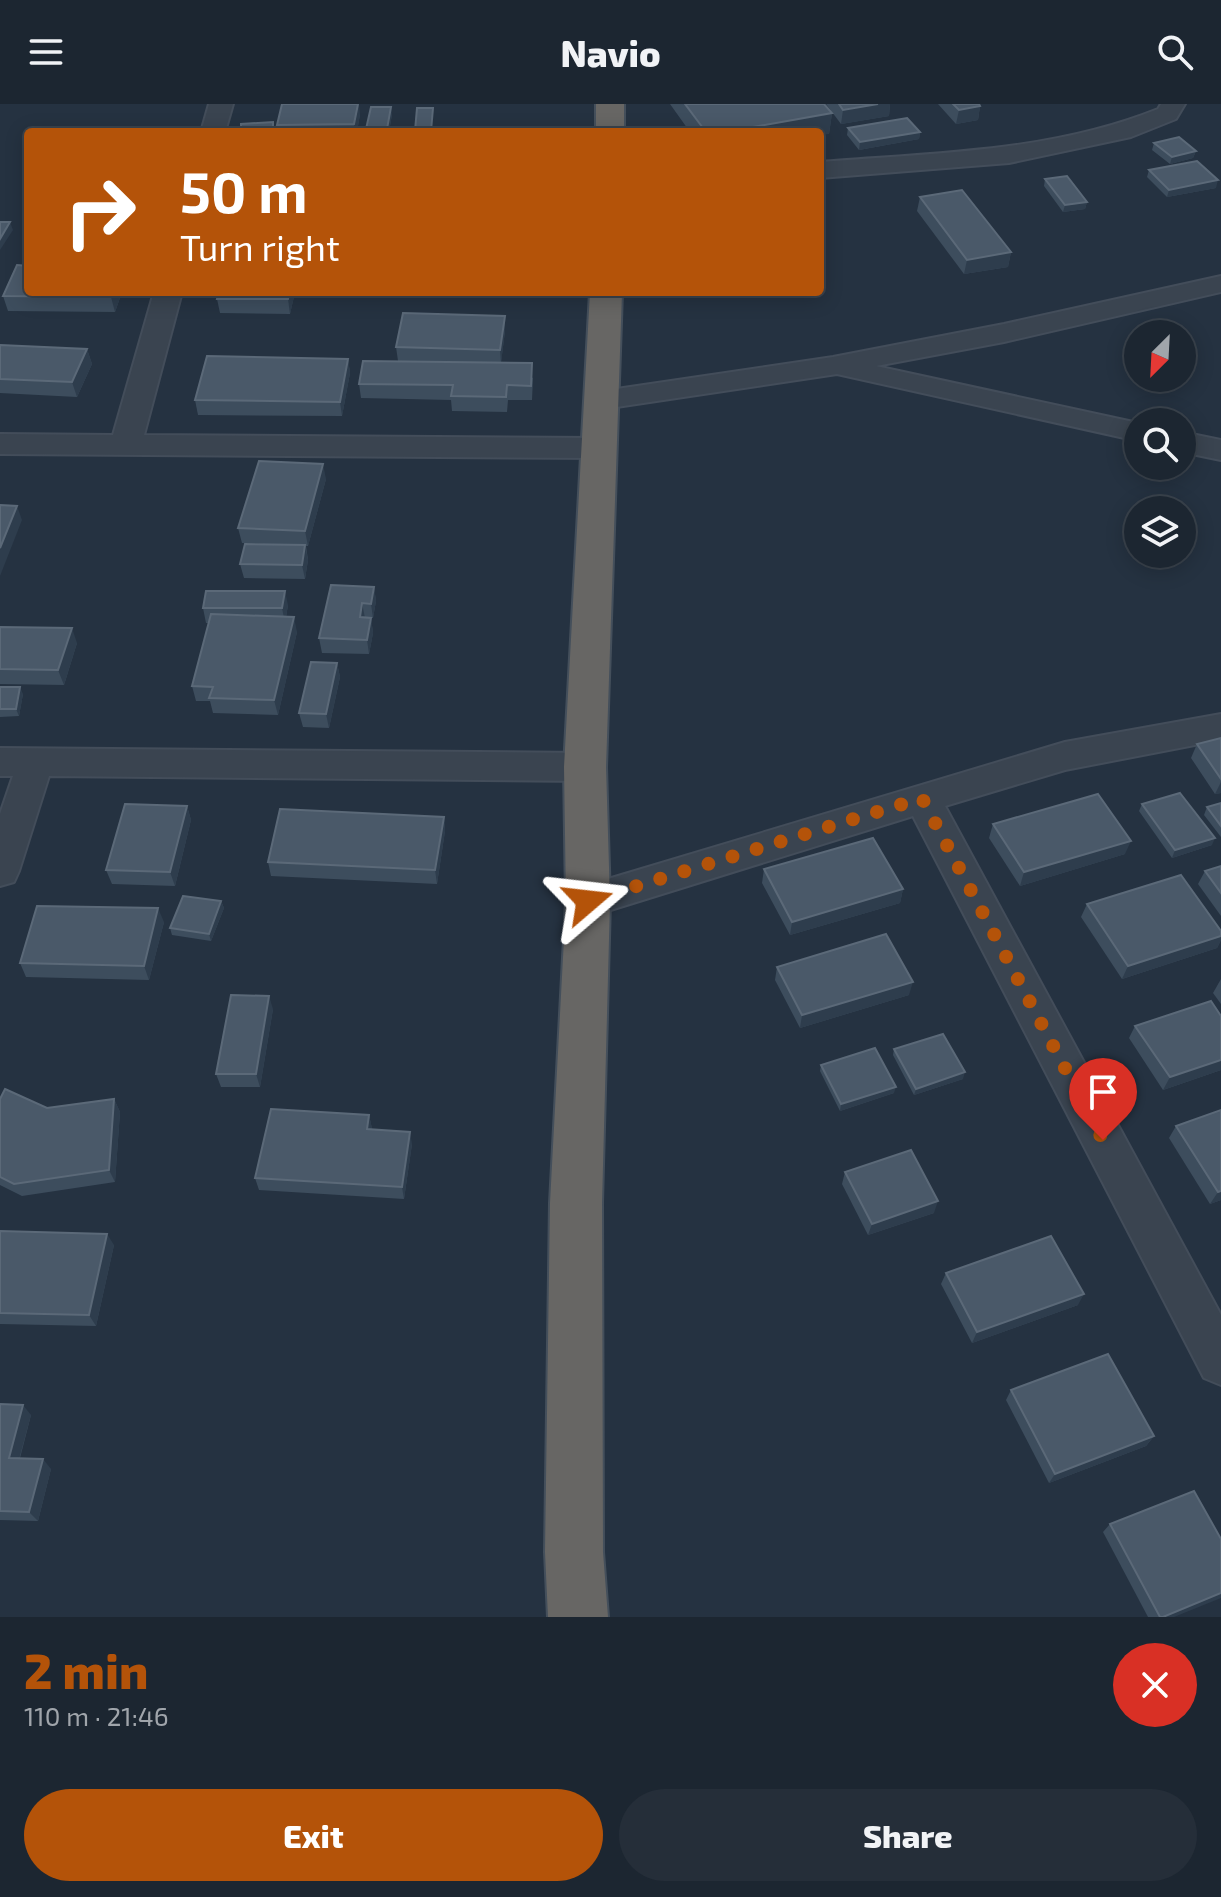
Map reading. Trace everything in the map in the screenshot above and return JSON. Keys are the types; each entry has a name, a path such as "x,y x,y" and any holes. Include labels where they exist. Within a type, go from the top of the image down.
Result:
{"highway":[{"path":"610,104 610,128"},
{"path":"578,1617 574,1552 576,1203 588,901 585,767 606,296"}],"street":[{"path":"214,128 221,104"},
{"path":"824,170 1009,155 1122,132 1167,114 1173,104"},
{"path":"603,400 833,366 1004,333 1221,284"},
{"path":"126,444 167,296"},
{"path":"833,366 1124,429"},
{"path":"0,444 600,448"},
{"path":"1196,445 1221,450"},
{"path":"588,901 1065,756 1221,727"},
{"path":"0,871 18,763 585,767"},
{"path":"922,798 1221,1362"}],"building":[{"path":"282,104 358,104 354,124 277,125"},
{"path":"685,104 824,104 832,113 748,128 703,128"},
{"path":"839,104 878,104 843,110"},
{"path":"953,104 979,104 980,106 959,110"},
{"path":"371,107 391,107 387,128 366,128"},
{"path":"417,108 433,108 431,128 415,128"},
{"path":"907,118 920,132 860,142 848,128"},
{"path":"273,122 273,128 241,128 241,124"},
{"path":"1179,137 1196,151 1172,157 1154,143"},
{"path":"1197,161 1218,180 1169,190 1149,170"},
{"path":"1067,176 1087,202 1065,205 1045,179"},
{"path":"962,190 1011,252 967,260 920,197"},
{"path":"0,222 10,222 0,239"},
{"path":"17,265 24,266 24,296 111,296 111,297 3,296"},
{"path":"218,296 288,296 288,299 217,299"},
{"path":"403,313 505,316 500,350 396,347"},
{"path":"0,345 87,349 72,382 0,379"},
{"path":"207,356 348,359 340,402 195,400"},
{"path":"363,361 532,363 531,386 507,385 506,397 451,396 453,385 359,384"},
{"path":"259,461 323,464 305,531 238,528"},
{"path":"0,505 17,506 0,548"},
{"path":"245,544 305,545 302,565 240,564"},
{"path":"331,585 374,587 371,604 362,603 360,617 371,618 367,640 319,638"},
{"path":"206,591 285,591 282,608 203,608"},
{"path":"211,614 294,617 274,700 209,698 213,687 192,686"},
{"path":"0,627 72,628 58,670 0,669"},
{"path":"311,662 337,663 326,714 299,713"},
{"path":"0,687 20,687 16,709 0,709"},
{"path":"1221,738 1221,779 1197,744"},
{"path":"1180,793 1215,838 1175,850 1142,804"},
{"path":"1098,794 1131,841 1024,872 993,824"},
{"path":"1221,803 1221,826 1207,807"},
{"path":"125,804 187,806 170,872 106,870"},
{"path":"280,809 444,817 435,870 268,862"},
{"path":"873,838 903,889 792,922 764,869"},
{"path":"1221,866 1221,893 1205,871"},
{"path":"1181,875 1221,931 1221,936 1128,966 1087,904"},
{"path":"183,896 221,901 209,934 170,928"},
{"path":"37,906 158,908 144,966 20,963"},
{"path":"886,934 913,982 802,1015 777,967"},
{"path":"231,995 269,996 256,1074 216,1074"},
{"path":"1211,1001 1221,1016 1221,1060 1170,1077 1135,1026"},
{"path":"943,1034 965,1072 916,1089 894,1049"},
{"path":"875,1048 896,1087 841,1104 821,1065"},
{"path":"5,1089 47,1108 114,1099 109,1170 14,1184 0,1177 0,1099"},
{"path":"271,1109 369,1115 367,1129 410,1132 402,1187 255,1178"},
{"path":"1221,1110 1221,1191 1218,1192 1176,1126"},
{"path":"911,1150 938,1201 872,1224 845,1172"},
{"path":"0,1231 107,1234 89,1315 0,1313"},
{"path":"1051,1236 1084,1294 977,1332 946,1273"},
{"path":"1108,1354 1154,1436 1055,1474 1011,1390"},
{"path":"0,1404 23,1405 9,1458 43,1459 29,1512 0,1511"},
{"path":"1194,1491 1221,1539 1221,1593 1160,1617 1110,1524"}],"route":[{"path":"588,901 922,798 1103,1140"}]}
